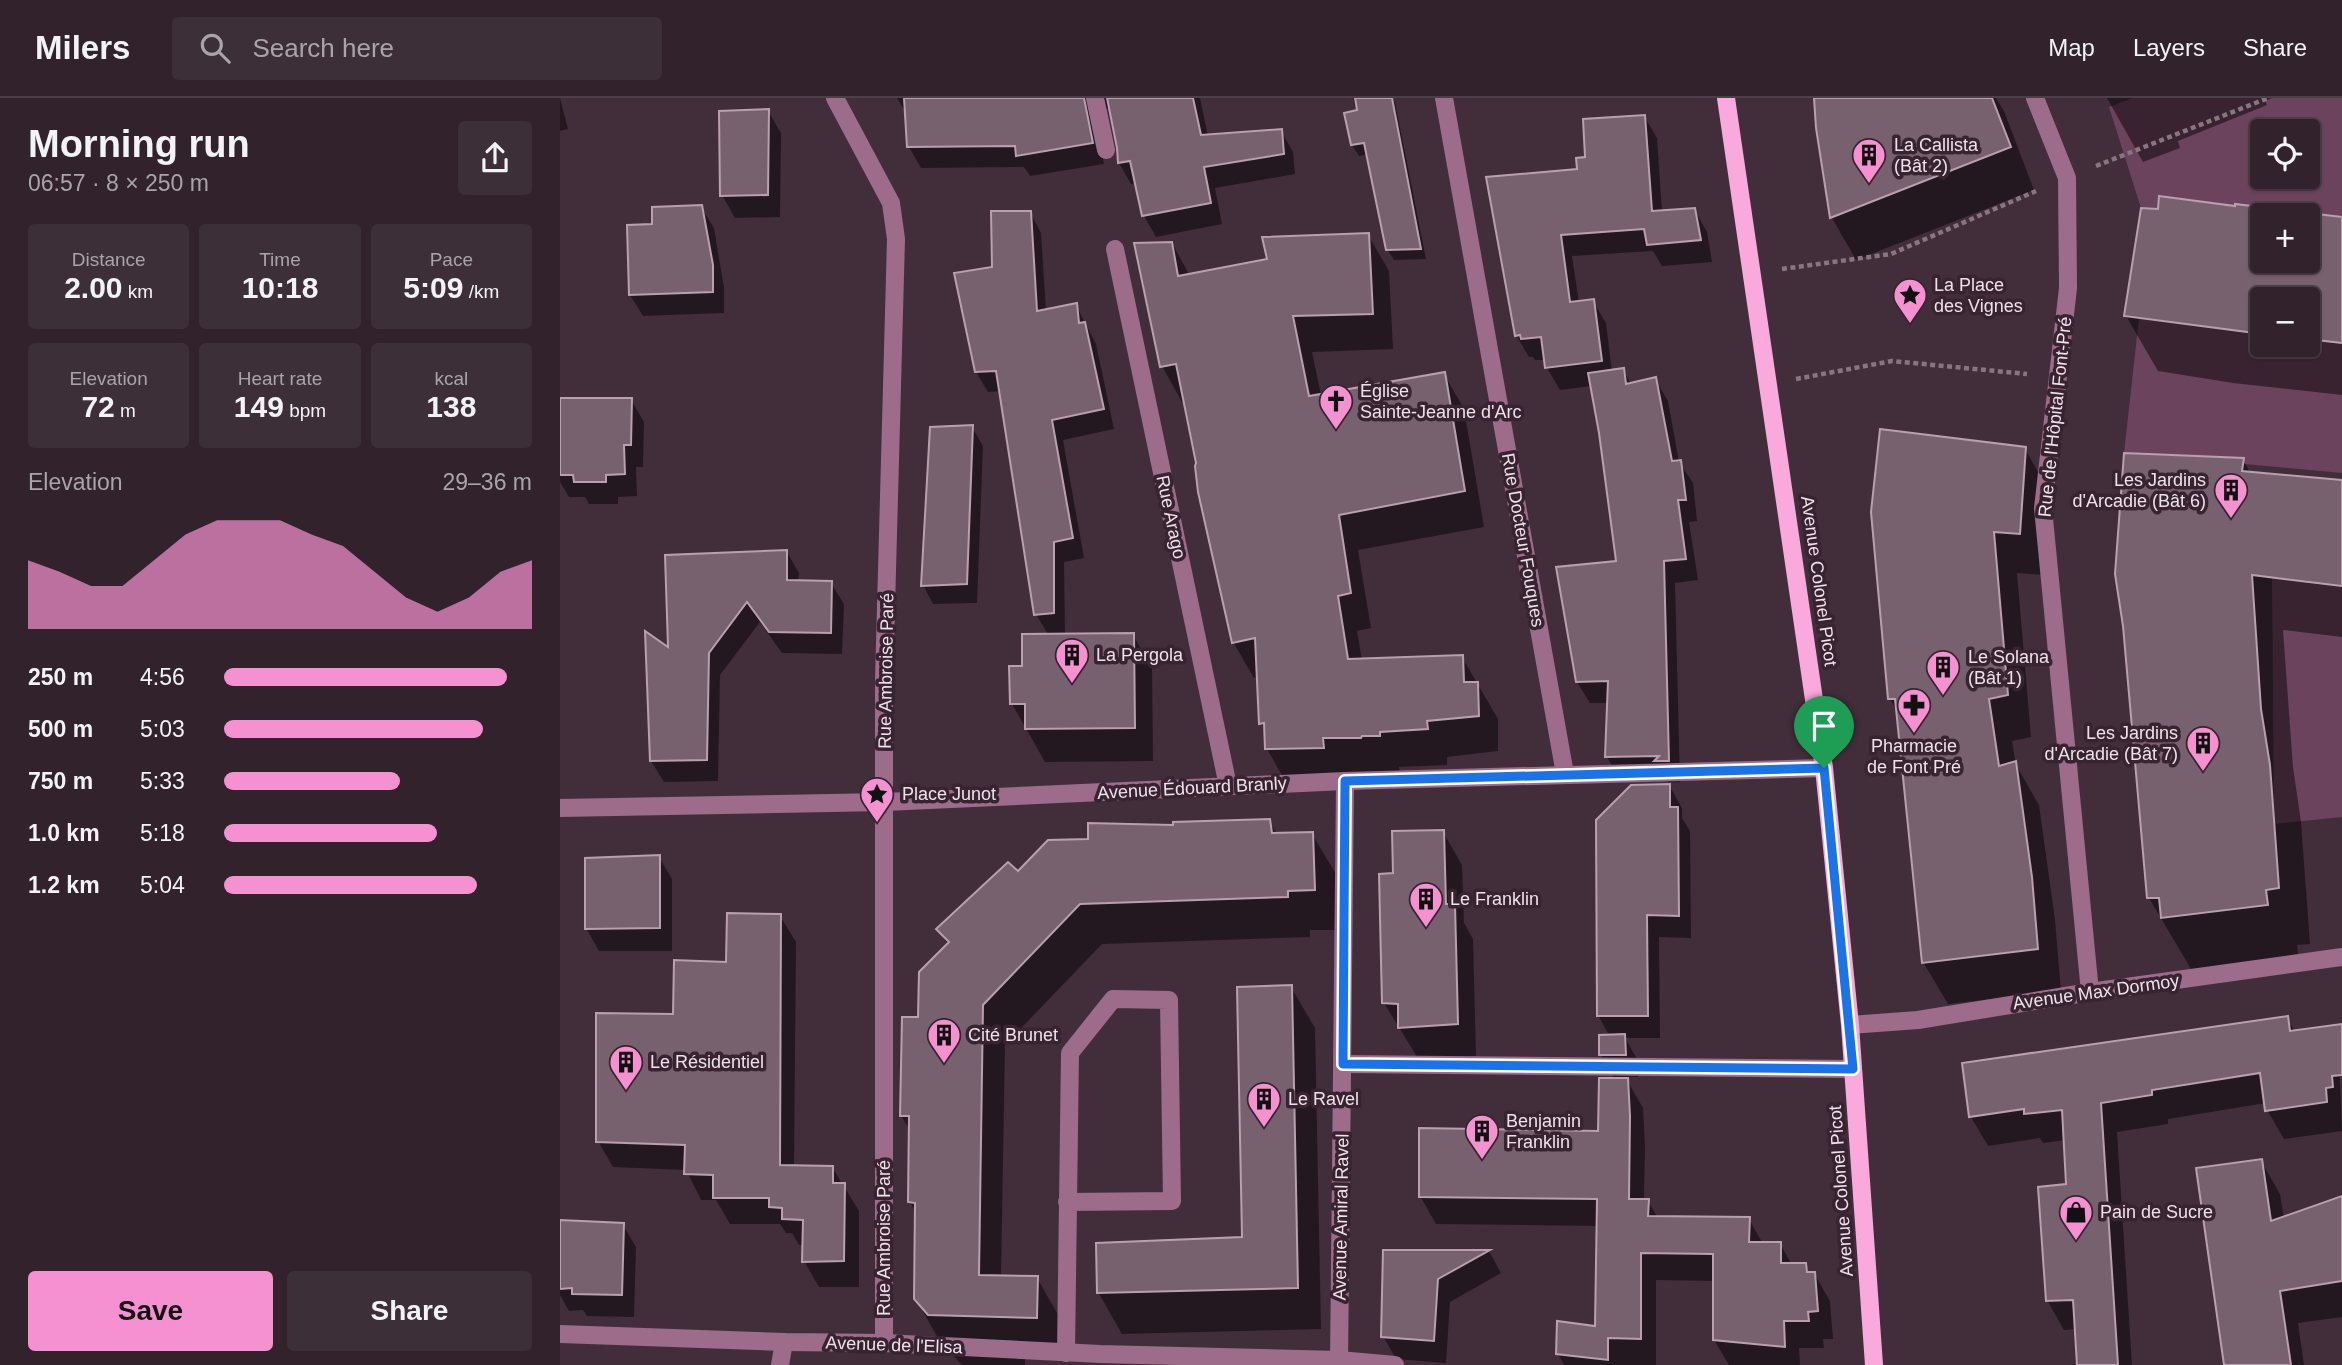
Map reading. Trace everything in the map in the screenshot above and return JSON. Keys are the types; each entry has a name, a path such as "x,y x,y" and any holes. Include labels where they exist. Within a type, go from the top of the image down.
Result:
{"main road":[{"name":"Avenue Colonel Picot","path":"1726,98 1824,768 1850,1026 1874,1365"}],"street":[{"name":"Rue Ambroise Paré","path":"835,98 881,181 895,219 884,681 884,1343"},
{"path":"1095,98 1106,150"},
{"name":"Rue Docteur Fouques","path":"1444,98 1565,774"},
{"name":"Rue de l'Hôpital Font-Pré","path":"2035,98 2067,178 2068,288 2042,508 2090,992"},
{"name":"Rue Arago","path":"1115,249 1228,786"},
{"name":"Avenue Édouard Branly","path":"560,808 885,802 1345,781 1824,768"},
{"name":"Avenue Amiral Ravel","path":"1339,1363 1345,781"},
{"name":"Avenue Max Dormoy","path":"1850,1026 1918,1020 2090,992 2342,957"},
{"path":"1066,1353 1067,1202 1070,1054 1113,999 1169,1000 1172,1201 1067,1202"},
{"path":"1343,1064 1853,1069"},
{"name":"Avenue de l'Elisa","path":"560,1334 884,1343 1066,1353 1099,1360 1395,1365"},
{"path":"780,1365 784,1342"}],"path":[{"path":"2067,178 2268,98"},
{"path":"1752,273 1891,254 2017,199"},
{"path":"1768,384 1892,361 2033,375"}],"shaded area":[{"path":"2133,98 2342,98 2342,230 2320,220 2320,203 2250,203 2250,220 2141,208 2109,107"},
{"path":"2139,318 2250,327 2250,357 2320,357 2320,333 2342,335 2342,473 2124,453"},
{"path":"2272,578 2342,586 2342,817 2274,824"}],"building":[{"path":"904,98 1084,98 1093,143 1016,156 1015,146 907,147"},
{"path":"1107,98 1193,98 1201,135 1282,129 1284,154 1204,167 1211,203 1142,216 1130,161 1118,163"},
{"path":"1355,98 1392,98 1421,249 1386,250 1364,143 1351,145 1344,113 1357,110"},
{"name":"La Callista (Bât 2)","path":"1814,98 1992,98 2011,147 1830,218"},
{"path":"769,109 768,195 720,196 719,111"},
{"path":"1645,115 1652,211 1695,208 1701,240 1647,245 1644,229 1561,235 1570,302 1594,299 1602,361 1545,368 1541,337 1521,339 1520,335 1515,336 1486,177 1577,169 1576,158 1585,157 1583,119"},
{"path":"2159,196 2250,206 2250,273 2320,273 2320,214 2342,217 2342,343 2320,340 2320,287 2250,287 2250,332 2124,316 2141,208 2158,209"},
{"path":"702,205 713,265 713,292 629,295 627,225 652,224 652,207"},
{"path":"991,211 1031,211 1037,311 1077,303 1079,323 1085,322 1104,409 1052,420 1073,538 1054,542 1054,613 1034,615 996,371 975,372 954,273 992,267"},
{"path":"1369,233 1373,314 1293,316 1309,396 1445,372 1465,491 1339,515 1351,593 1338,596 1348,659 1463,655 1464,682 1478,682 1479,716 1427,721 1428,729 1380,732 1380,736 1323,738 1324,748 1265,749 1264,723 1259,724 1255,638 1232,643 1198,492 1196,463 1176,364 1160,367 1134,243 1172,242 1178,276 1267,259 1262,237"},
{"path":"1624,368 1626,384 1656,377 1672,461 1681,460 1686,500 1678,500 1686,559 1664,561 1669,761 1654,761 1659,756 1605,757 1608,681 1576,682 1556,567 1616,561 1588,373"},
{"path":"560,398 632,398 631,445 624,445 625,474 606,475 606,482 574,482 573,475 560,475"},
{"path":"973,425 967,584 921,586 930,427"},
{"name":"Le Solana (Bât 1)","path":"1880,429 2026,447 2020,534 1994,532 2008,695 1989,699 1999,766 2016,761 2032,877 2038,949 1922,963 1895,699 1888,699 1871,512"},
{"path":"2124,453 2244,458 2242,471 2342,480 2342,586 2252,575 2261,709 2270,765 2279,888 2266,890 2268,905 2161,918 2159,898 2147,898 2123,626 2115,574"},
{"path":"787,550 787,580 832,581 831,633 769,632 747,602 709,653 707,760 650,761 645,631 668,647 665,555"},
{"name":"La Pergola","path":"1134,633 1135,728 1025,729 1025,704 1010,704 1009,666 1022,666 1022,634"},
{"path":"1670,784 1670,807 1678,807 1679,916 1647,915 1648,1016 1597,1016 1596,820 1631,785"},
{"name":"Cité Brunet","path":"1270,819 1272,833 1313,832 1315,890 1288,891 1288,897 1080,904 983,1005 979,1275 1038,1276 1037,1318 928,1315 914,1299 915,1203 908,1202 909,1116 900,1116 902,1017 918,1017 919,972 949,942 936,929 1008,862 1018,871 1048,840 1088,839 1088,823 1173,825 1173,822"},
{"name":"Le Franklin","path":"1444,830 1446,904 1455,904 1458,1024 1398,1028 1398,1004 1382,1003 1379,874 1393,873 1392,831"},
{"path":"660,855 660,928 585,929 585,858"},
{"path":"727,913 781,914 780,1165 833,1166 833,1183 845,1183 844,1261 802,1262 803,1220 782,1219 782,1208 769,1207 769,1198 713,1198 713,1175 684,1174 685,1145 596,1142 596,1013 673,1014 674,960 726,962"},
{"name":"Le Ravel","path":"1292,985 1298,1288 1097,1293 1096,1243 1242,1237 1237,987"},
{"path":"2288,1016 2290,1031 2342,1024 2342,1075 2332,1076 2333,1087 2326,1088 2327,1102 2265,1111 2260,1073 2152,1090 2152,1095 2101,1103 2118,1365 2077,1365 2073,1300 2046,1301 2038,1187 2066,1184 2062,1110 2024,1114 2024,1109 1969,1117 1962,1063"},
{"path":"1625,1034 1626,1055 1599,1055 1599,1035"},
{"path":"1599,1078 1628,1078 1629,1199 1649,1199 1648,1216 1750,1217 1749,1242 1781,1242 1781,1263 1806,1263 1807,1272 1815,1272 1818,1311 1808,1312 1809,1321 1784,1321 1785,1347 1713,1340 1713,1254 1641,1253 1641,1339 1608,1338 1608,1360 1556,1354 1557,1321 1595,1326 1597,1199 1419,1197 1419,1128 1598,1131"},
{"path":"2262,1159 2271,1221 2342,1196 2342,1281 2280,1291 2291,1365 2224,1365 2196,1168"},
{"path":"560,1220 624,1223 622,1295 572,1294 572,1288 560,1289"},
{"path":"1383,1250 1490,1250 1438,1279 1434,1341 1381,1337"}],"place":[{"name":"La Callista (Bât 2)","path":"1869,185"},
{"name":"La Place des Vignes","path":"1910,325"},
{"name":"Église Sainte-Jeanne d'Arc","path":"1336,431"},
{"name":"Les Jardins d'Arcadie (Bât 6)","path":"2231,520"},
{"name":"La Pergola","path":"1072,685"},
{"name":"Le Solana (Bât 1)","path":"1943,697"},
{"name":"Pharmacie de Font Pré","path":"1914,735"},
{"name":"Les Jardins d'Arcadie (Bât 7)","path":"2203,773"},
{"name":"Place Junot","path":"877,824"},
{"name":"Le Franklin","path":"1426,929"},
{"name":"Cité Brunet","path":"944,1065"},
{"name":"Le Résidentiel","path":"626,1092"},
{"name":"Le Ravel","path":"1264,1129"},
{"name":"Benjamin Franklin","path":"1482,1161"},
{"name":"Pain de Sucre","path":"2076,1242"}],"route":[{"path":"1824,768 1853,1069 1343,1064 1345,781 1824,768"}]}
